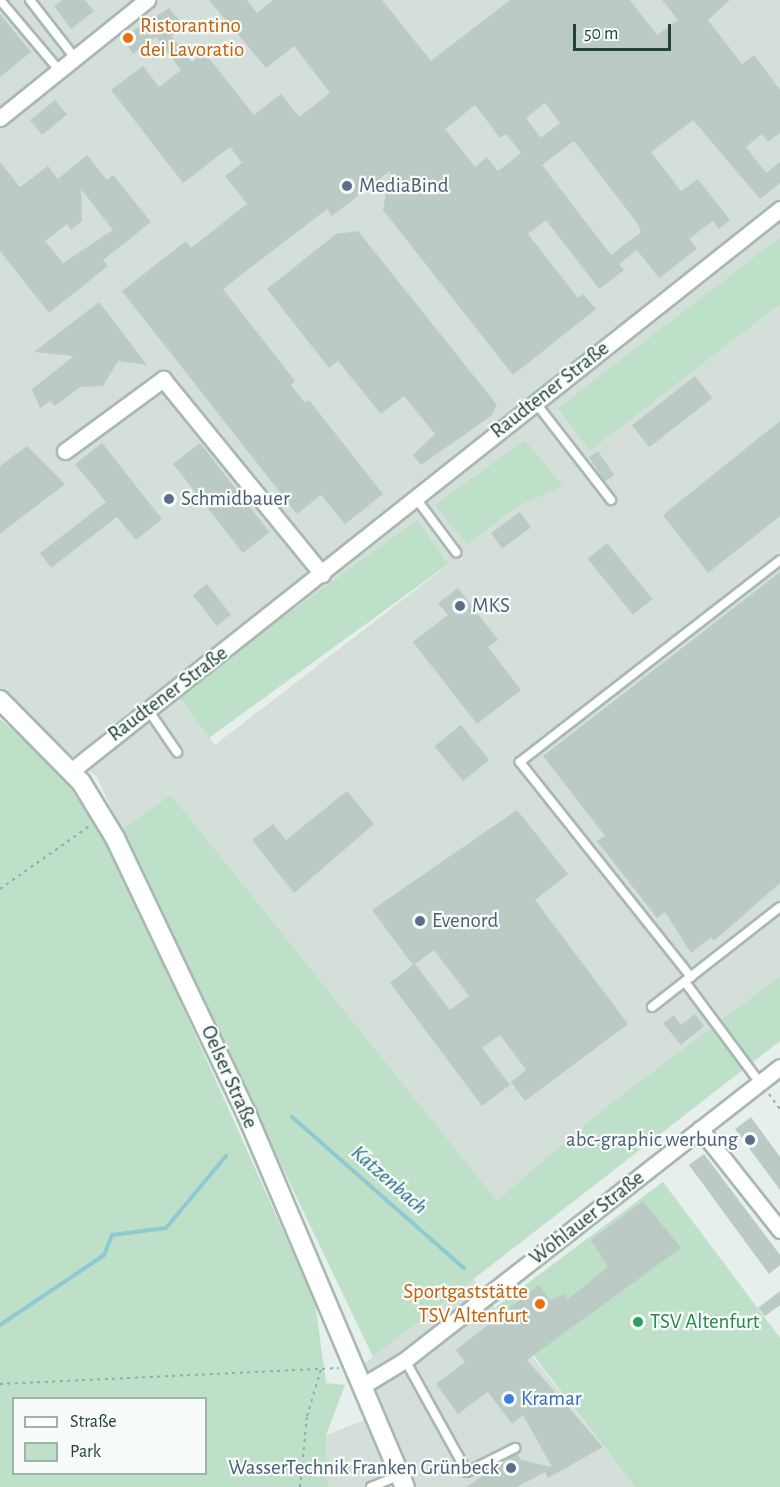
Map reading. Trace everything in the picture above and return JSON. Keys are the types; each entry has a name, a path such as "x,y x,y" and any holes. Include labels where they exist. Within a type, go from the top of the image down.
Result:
{"main road":[{"name":"Oelser Straße","path":"0,700 71,771 104,816 247,1115 402,1481"}],"street":[{"path":"0,118 147,0"},
{"name":"Raudtener Straße","path":"71,771 780,209"},
{"path":"64,451 163,379 173,384 322,574"},
{"name":"Wohlauer Straße","path":"362,1386 405,1360 780,1067"},
{"path":"700,1129 780,1230"}],"lane":[{"path":"0,0 59,70"},
{"path":"30,0 75,58"},
{"path":"535,402 611,500"},
{"path":"415,497 456,552"},
{"path":"760,1083 688,979 519,762 780,560"},
{"path":"149,711 177,752"},
{"path":"652,1007 780,907"},
{"path":"405,1360 467,1472 515,1448"},
{"path":"371,1487 402,1481"}],"path":[{"path":"0,889 104,816"},
{"path":"760,1083 780,1109"},
{"path":"300,1487 307,1416 322,1368"},
{"path":"0,1384 355,1368"}],"shaded area":[{"path":"0,0 780,0 780,237 557,410 590,451 780,304 780,976 602,1110 497,1202 172,796 121,830 97,777 0,695","holes":["525,440 562,485 518,506 467,545","416,520 449,564 215,745 183,702"]},
{"path":"473,1279 635,1487 328,1487 326,1435 365,1420 347,1377"}],"green space":[{"path":"780,237 780,304 590,451 557,409"},
{"path":"525,440 563,486 518,506 467,545 435,505"},
{"path":"417,520 449,564 209,738 178,694"},
{"path":"0,719 58,770 112,849 315,1302 326,1383 345,1385 326,1435 328,1487 0,1487"},
{"path":"171,795 497,1201 602,1110 780,976 780,1041 373,1357 121,830"},
{"name":"TSV Altenfurt","path":"663,1182 780,1338 780,1487 635,1487 496,1307"}],"building":[{"path":"62,0 85,0 94,11 71,29 54,6"},
{"path":"209,0 247,0 257,13 273,0 382,0 431,61 510,0 630,0 657,35 678,20 662,0 730,0 708,20 742,64 754,55 780,90 780,133 768,142 762,134 746,147 766,173 780,162 780,183 760,199 693,120 651,152 681,191 698,179 730,220 719,229 713,221 689,239 697,249 659,278 637,250 619,264 624,270 599,289 546,220 528,234 578,298 583,294 596,309 513,375 383,210 390,171 332,216 327,209 223,289 295,381 291,385 305,403 309,400 383,494 345,524 321,495 297,514 122,291 186,241 191,248 247,204 225,176 242,163 230,147 183,183 111,90 143,66 159,87 181,70 156,37 133,54 122,38 169,8 184,26 171,36 192,62 204,52 254,115 281,94 299,117 330,93 294,46 266,68","holes":["545,103 560,123 541,138 526,118","475,105 500,138 506,134 521,153 498,171 487,157 475,167 445,129","574,141 638,224 641,232 611,255 542,165"]},
{"path":"0,14 31,52 0,77"},
{"path":"55,100 67,115 42,135 30,120"},
{"path":"87,155 107,180 113,175 151,222 103,260 108,266 49,313 0,251 0,162 20,187 48,166 58,179","holes":["81,189 113,230 63,263 45,241 67,224 71,230 82,221"]},
{"path":"358,231 497,405 491,416 421,465 413,455 435,434 404,396 381,414 338,361 329,368 267,289 336,234"},
{"path":"99,302 147,365 118,361 103,386 80,387 55,406 50,401 40,408 32,389 74,356 34,352"},
{"path":"695,376 712,398 649,447 632,425"},
{"path":"780,421 780,516 708,573 663,515"},
{"path":"102,443 162,519 136,540 117,517 51,568 40,553 106,502 75,464"},
{"path":"200,443 270,532 243,553 173,464"},
{"path":"27,446 65,484 0,534 0,466"},
{"path":"598,451 614,475 605,481 589,457"},
{"path":"520,512 531,527 502,549 491,533"},
{"path":"607,543 652,599 633,615 588,559"},
{"path":"780,572 780,883 714,941 711,937 691,953 665,912 657,918 597,841 605,836 543,756"},
{"path":"207,584 231,615 217,626 193,595"},
{"path":"458,588 498,640 488,647 521,690 477,724 413,642 448,615 438,603"},
{"path":"461,725 489,760 463,781 435,746"},
{"path":"347,791 374,824 294,893 252,840 273,824 286,840"},
{"path":"517,810 568,874 535,900 628,1024 525,1101 511,1082 526,1070 500,1035 482,1048 510,1085 482,1106 390,983 413,965 372,910","holes":["434,950 469,996 450,1010 415,964"]},
{"path":"695,1014 704,1026 681,1045 663,1023 674,1015 681,1025"},
{"path":"751,1117 780,1157 780,1190 735,1129"},
{"path":"704,1154 780,1255 780,1265 769,1274 689,1165"},
{"path":"643,1201 681,1248 527,1360 603,1447 548,1478 545,1472 517,1487 466,1487 517,1453 521,1460 552,1467 523,1415 512,1424 488,1392 458,1414 436,1384 465,1362 456,1350 539,1285 550,1300 564,1294 568,1299 608,1267 591,1240"},
{"path":"780,1291 780,1305 765,1316 758,1308"}],"waterway":[{"name":"Katzenbach","path":"292,1117 464,1268"},
{"name":"Katzenbach","path":"0,1325 104,1255 112,1235 166,1228 226,1156"}],"place":[{"name":"Ristorantino dei Lavoratio","path":"128,38"},
{"name":"MediaBind","path":"347,186"},
{"name":"Schmidbauer","path":"169,499"},
{"name":"MKS","path":"460,606"},
{"name":"Evenord","path":"420,921"},
{"name":"abc-graphic werbung","path":"750,1140"},
{"name":"Sportgaststätte TSV Altenfurt","path":"540,1304"},
{"name":"TSV Altenfurt","path":"638,1322"},
{"name":"Kramar","path":"509,1399"},
{"name":"WasserTechnik Franken Grünbeck","path":"511,1468"}]}
